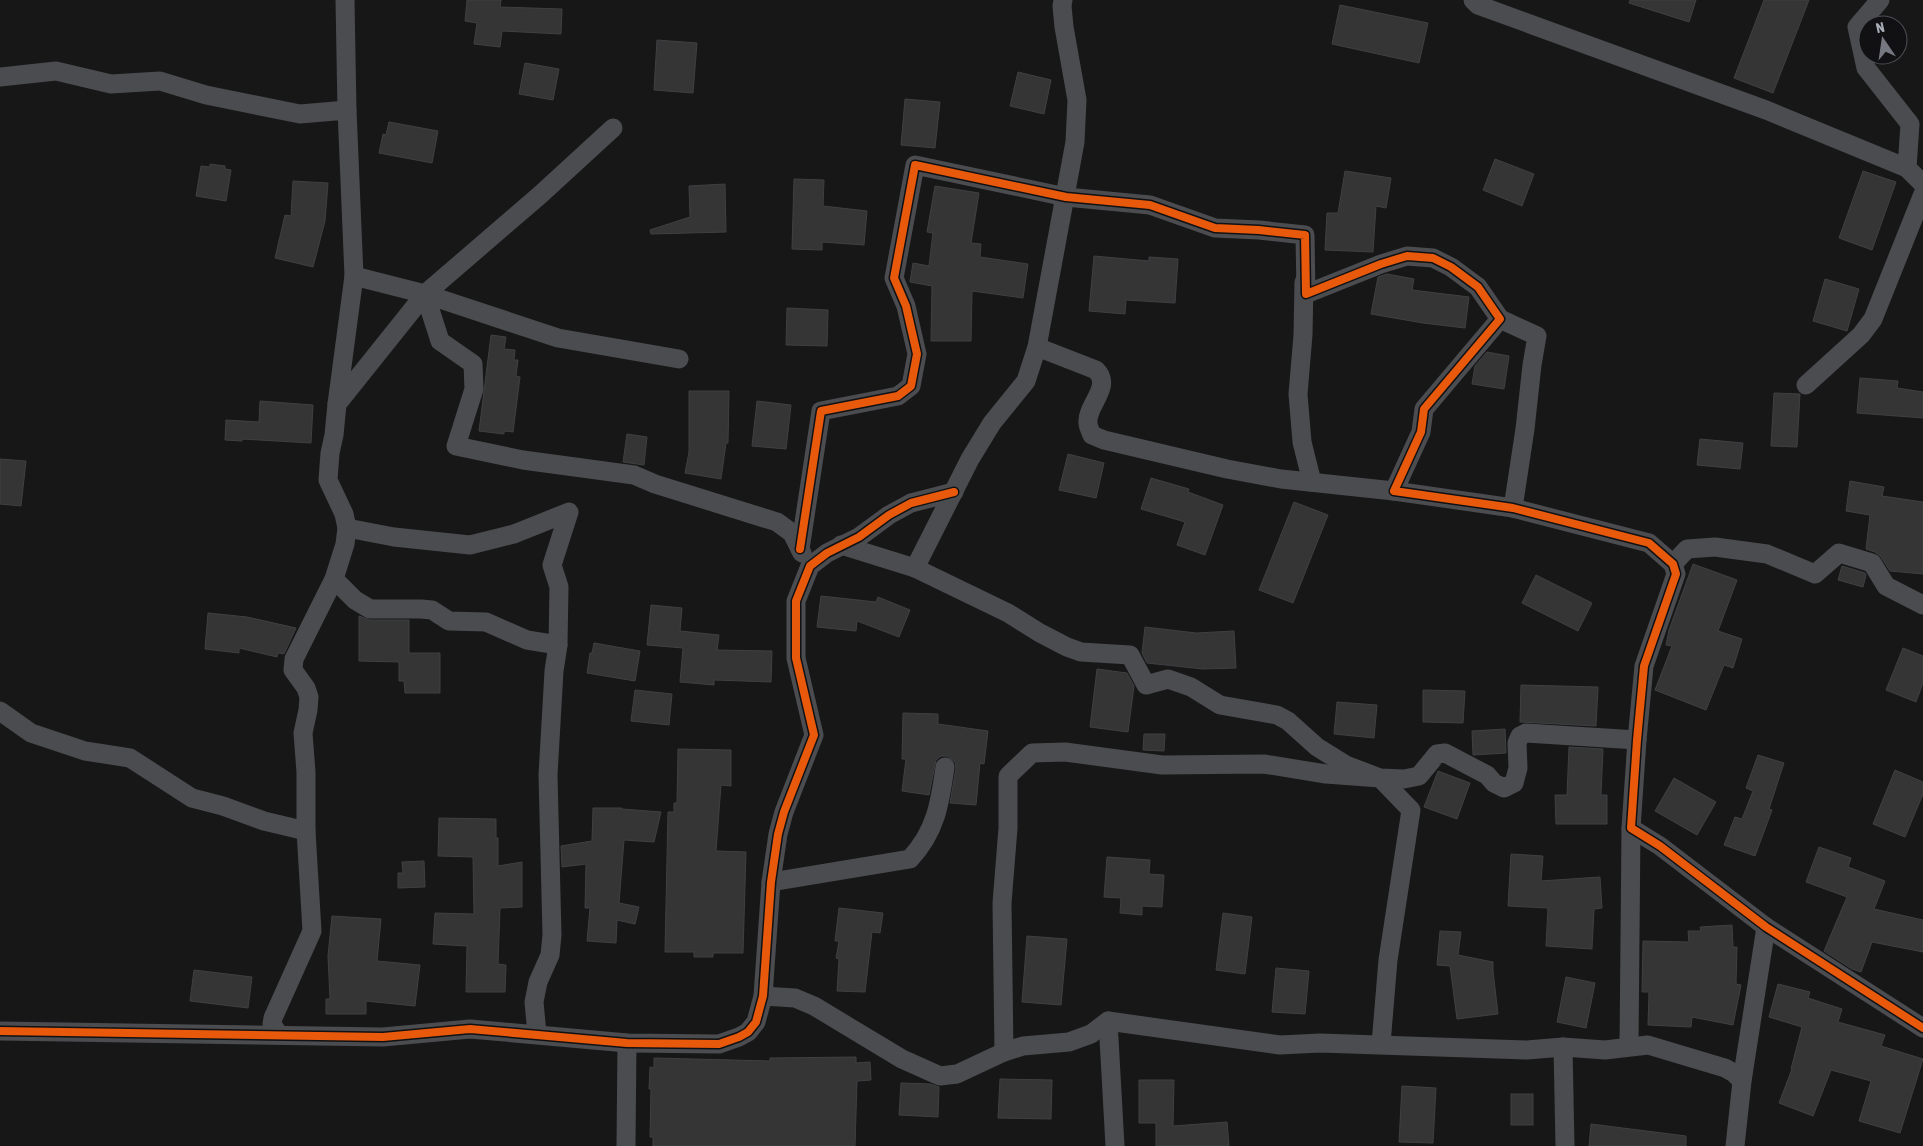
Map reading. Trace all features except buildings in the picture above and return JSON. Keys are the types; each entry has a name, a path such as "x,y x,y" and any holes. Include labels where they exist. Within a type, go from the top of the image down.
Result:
{"street":[{"path":"279,1036 272,1024 273,1018 312,930 303,733 309,697 306,688 293,670 294,659 334,580 345,544 347,528 344,514 328,480 354,276 347,110 345,0"},
{"path":"915,568 970,459 992,423 1026,381 1037,347 1075,142 1077,100 1064,27 1063,0"},
{"path":"1473,0 1478,5 1766,110 1907,168 1923,184"},
{"path":"1880,0 1857,27 1866,68 1910,124 1907,168"},
{"path":"0,77 56,71 112,84 160,81 206,95 300,114 347,110"},
{"path":"337,404 425,294 540,195 613,128"},
{"path":"800,549 821,411 898,396 911,386 917,354 906,306 894,278 915,165 1066,197 1150,205 1215,228 1305,234"},
{"path":"1806,385 1861,335 1873,319 1923,194"},
{"path":"1305,234 1306,294 1381,264 1407,256 1433,258 1451,267 1478,287 1500,319 1537,336 1513,508"},
{"path":"1305,234 1303,335 1298,394 1302,442 1312,482"},
{"path":"354,276 425,294 558,338 680,359"},
{"path":"425,294 440,341 473,364 474,388 456,446 523,460 634,475 655,484 777,522 792,533 810,566"},
{"path":"1394,491 1421,432 1424,408 1500,319"},
{"path":"1037,347 1096,370 1101,374 1102,382 1087,422 1092,435 1104,440 1226,469 1281,479 1394,491 1513,508 1648,543 1673,564 1676,574 1644,666 1637,740 1631,828 1629,1046"},
{"path":"0,1031 383,1037 470,1028 627,1043 719,1044 748,1032 756,1022 763,996 772,882 778,834 784,812 814,735 796,658 796,601 810,566 826,553 858,537 889,515 911,503 954,492"},
{"path":"347,528 394,537 470,545 514,534 569,512 552,565 559,587 558,646 554,671 548,775 552,935 550,955 538,982 534,1002 537,1034"},
{"path":"841,545 915,568 1008,613 1067,647 1081,652 1130,655 1146,685 1168,679 1191,687 1220,705 1277,715 1288,721 1318,747 1346,765 1380,778 1411,810 1388,960 1381,1044"},
{"path":"1673,564 1687,550 1715,546 1767,554 1815,574 1839,553 1872,563 1886,586 1923,605"},
{"path":"334,580 355,600 370,609 432,610 449,621 486,622 527,640 558,646"},
{"path":"0,711 30,734 85,751 130,758 192,798 223,806 264,821 306,831"},
{"path":"1004,1052 1002,903 1008,828 1008,776 1032,753 1065,752 1162,765 1264,764 1326,774 1404,779 1419,776 1437,754 1445,753 1487,775 1494,783 1504,788 1514,783 1518,768 1518,743 1520,736 1526,733 1637,740"},
{"path":"772,882 910,859 921,847 939,809 945,767"},
{"path":"1631,828 1660,846 1766,927 1923,1028"},
{"path":"1735,1146 1742,1081 1766,927"},
{"path":"763,996 795,998 814,1006 902,1059 940,1076 957,1074 1004,1052 1023,1046 1069,1042 1091,1034 1108,1021 1280,1045 1320,1043 1381,1044 1527,1050 1564,1047 1605,1050 1648,1045 1725,1068 1742,1081"},
{"path":"1108,1021 1115,1146"},
{"path":"626,1146 627,1043"},
{"path":"1564,1047 1565,1146"}],"cycle path":[{"path":"800,549 821,411 898,396 911,386 917,354 906,306 894,278 915,165 1066,197 1150,205 1215,228 1305,235 1306,294 1381,264 1407,256 1433,258 1451,267 1478,287 1500,319 1424,409 1421,432 1394,491 1513,508 1649,543 1673,564 1676,574 1644,666 1631,828 1660,846 1766,927 1923,1028"},
{"path":"0,1031 383,1037 470,1029 627,1043 719,1044 748,1032 756,1022 763,996 771,882 778,834 784,812 814,735 796,658 796,601 810,566 827,553 859,537 889,515 911,503 954,492"}]}
